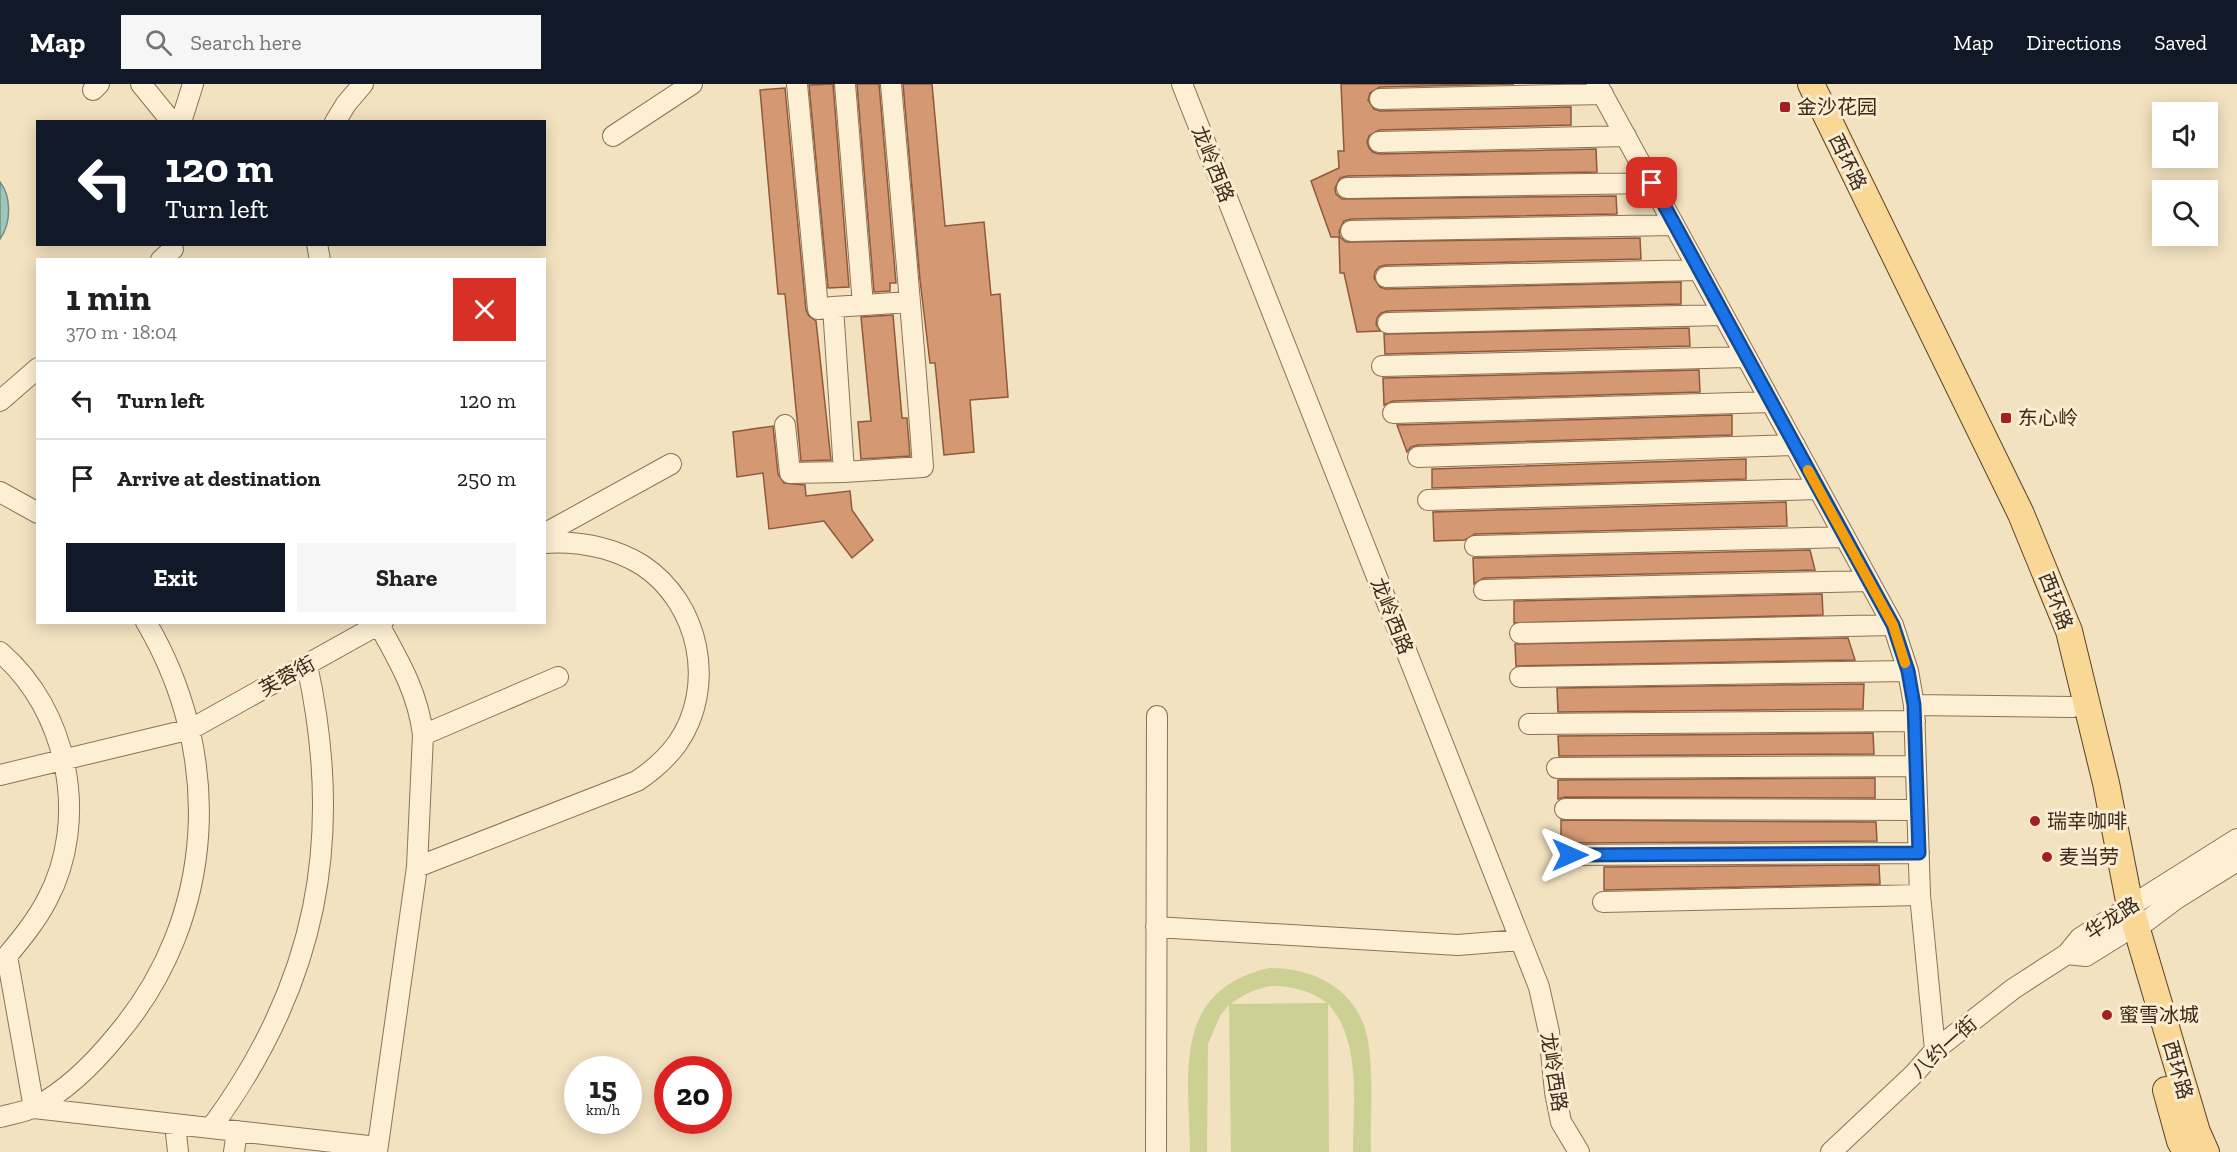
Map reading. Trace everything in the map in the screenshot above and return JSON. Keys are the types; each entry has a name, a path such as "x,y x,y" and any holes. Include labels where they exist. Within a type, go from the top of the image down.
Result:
{"main road":[{"name":"西环路","path":"1793,84 2007,518 2055,635 2180,1141 2186,1152"},
{"name":"西环路","path":"1811,84 2021,514 2069,631 2106,783 2127,920 2197,1132 2206,1152"}],"street":[{"path":"141,84 170,120"},
{"path":"182,120 193,84"},
{"path":"336,120 363,84"},
{"path":"613,136 692,84"},
{"path":"798,84 818,309 910,302"},
{"path":"845,84 862,305"},
{"path":"785,425 790,473 844,472 923,466 891,84"},
{"name":"龙岭西路","path":"1182,84 1520,940 1541,999 1548,1032 1555,1092 1562,1122 1579,1152"},
{"path":"1380,99 1600,89 1893,625 1908,671 1914,713 1920,895 1935,1050"},
{"path":"1379,142 1626,136"},
{"path":"1347,188 1652,183"},
{"path":"1351,231 1674,225"},
{"path":"1386,277 1699,270"},
{"path":"833,308 844,472"},
{"path":"1388,323 1724,315"},
{"path":"1382,366 1746,357"},
{"path":"0,401 36,370"},
{"path":"1393,413 1771,402"},
{"path":"1418,457 1795,445"},
{"path":"546,533 671,464"},
{"path":"1428,500 1818,489"},
{"path":"0,492 36,512"},
{"path":"1476,546 1845,537"},
{"path":"417,867 637,781 652,771 677,744 693,711 699,675 698,656 689,621 669,590 642,566 606,549 584,544 546,543"},
{"path":"1484,590 1869,581"},
{"path":"0,1117 34,1108 68,1084 106,1048 144,999 174,944 192,884 197,853 200,791 191,729 171,670 147,624"},
{"path":"34,1108 237,1131 377,1150 417,867 423,735 421,718 412,687 381,624"},
{"name":"芙蓉街","path":"0,775 191,729 381,624"},
{"path":"1520,633 1893,625"},
{"path":"0,652 11,661 34,691 52,724 64,760 69,795 61,865 48,898 30,929 7,956 34,1108"},
{"path":"211,1128 253,1067 282,1008 299,963 317,890 323,834 324,777 318,721 307,665"},
{"path":"1520,677 1908,671"},
{"path":"423,735 558,677"},
{"path":"1529,724 2073,707"},
{"path":"1156,1152 1157,716"},
{"path":"1557,768 1916,766"},
{"path":"1565,809 1917,810"},
{"name":"华龙路","path":"2067,954 2086,956 2127,920 2237,839"},
{"path":"1570,855 1919,853"},
{"name":"华龙路","path":"2127,920 2176,899 2237,861"},
{"path":"1603,902 1920,895"},
{"path":"1156,927 1458,945 1520,940"},
{"name":"八约一街","path":"1831,1152 1914,1074 1935,1050 2013,989 2067,954"},
{"path":"175,1124 178,1152"},
{"path":"234,1152 237,1131"}],"green space":[{"path":"1269,968 1286,969 1319,978 1333,985 1345,995 1363,1023 1368,1041 1371,1082 1371,1152 1353,1152 1354,1094 1351,1054 1339,1019 1328,1004 1329,1152 1231,1152 1229,1005 1220,1016 1208,1044 1207,1152 1190,1152 1188,1093 1192,1039 1201,1015 1215,995 1237,979","holes":["1279,986 1307,992 1327,1003 1231,1004 1254,990"]}],"water":[{"path":"0,182 7,195 9,210 4,233 0,239"}],"building":[{"path":"833,84 849,287 828,288 809,85"},
{"path":"857,84 879,84 896,283 890,283 890,291 874,292"},
{"path":"903,84 932,84 945,226 984,222 991,295 1000,294 1008,397 970,400 974,452 944,455 935,363 930,363 920,280"},
{"path":"1341,84 1514,84 1380,87 1370,93 1368,100 1374,109 1380,111 1571,107 1571,125 1379,130 1369,136 1367,142 1369,148 1379,154 1596,149 1597,172 1347,176 1340,178 1335,188 1336,194 1342,199 1616,196 1617,214 1351,219 1344,221 1339,231 1340,237 1346,242 1640,238 1641,259 1386,265 1379,267 1375,272 1374,278 1380,287 1386,289 1681,282 1681,304 1388,311 1381,313 1377,318 1376,324 1380,331 1357,332 1344,273 1340,273 1339,237 1331,237 1311,181 1339,168 1338,151 1344,151"},
{"path":"785,88 806,310 809,316 816,321 831,460 801,461 785,294 778,294 760,90"},
{"path":"893,315 902,418 907,418 910,456 861,459 858,422 871,421 861,317"},
{"path":"1689,328 1690,346 1385,354 1384,334"},
{"path":"1699,370 1700,392 1393,401 1384,405 1383,378"},
{"path":"1732,415 1732,435 1418,445 1411,447 1407,452 1397,425"},
{"path":"773,426 778,474 784,483 805,485 806,496 850,491 852,510 873,540 852,558 824,521 769,529 763,473 737,477 733,432"},
{"path":"1746,459 1746,479 1432,488 1432,469"},
{"path":"1786,502 1787,526 1475,534 1465,540 1434,541 1433,512"},
{"path":"1810,550 1815,570 1484,578 1474,584 1473,558"},
{"path":"1822,594 1823,615 1514,623 1514,601"},
{"path":"1848,638 1855,660 1516,666 1515,644"},
{"path":"1864,684 1863,709 1558,712 1557,688"},
{"path":"1873,733 1874,754 1559,756 1558,736"},
{"path":"1875,778 1875,798 1565,797 1558,799 1558,780"},
{"path":"1561,820 1876,822 1877,841 1571,843 1561,848"},
{"path":"1879,865 1880,884 1604,890 1604,867"}],"slow traffic":[{"path":"1808,470 1893,625 1905,663"}],"place":[{"name":"金沙花园","path":"1785,107"},
{"name":"东心岭","path":"2006,418"},
{"name":"瑞幸咖啡","path":"2035,821"},
{"name":"麦当劳","path":"2047,857"},
{"name":"蜜雪冰城","path":"2107,1015"}],"route":[{"path":"1570,855 1919,853 1914,705 1908,671 1893,625 1652,183"}]}
